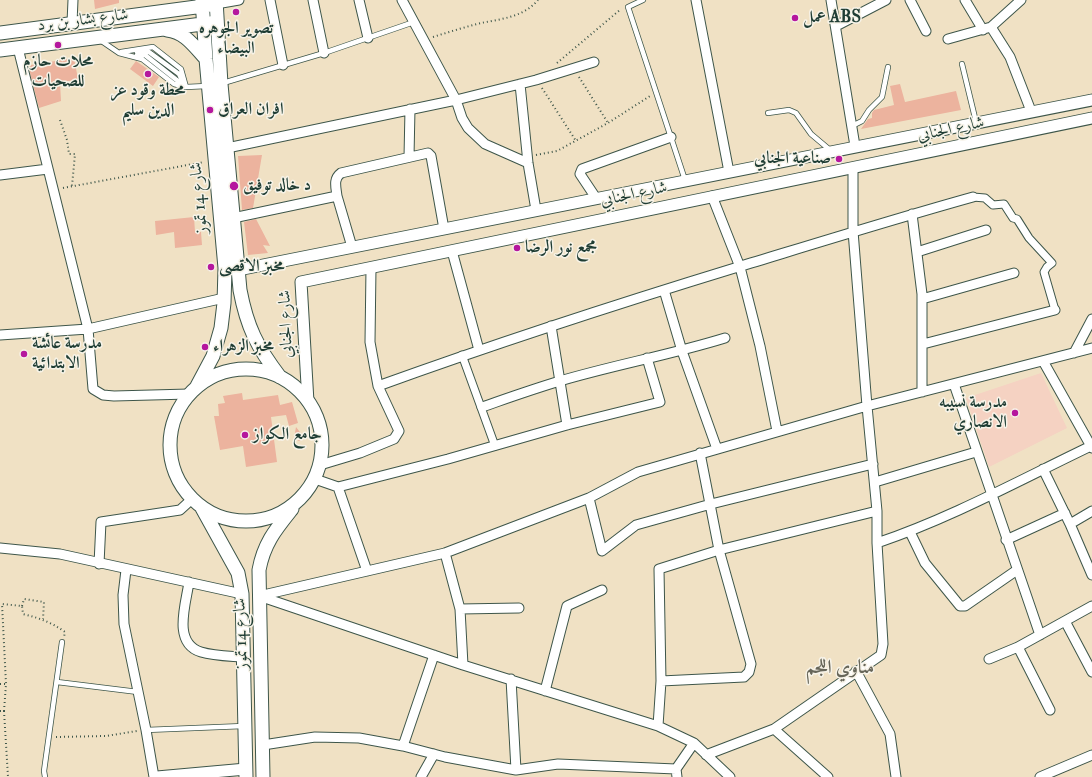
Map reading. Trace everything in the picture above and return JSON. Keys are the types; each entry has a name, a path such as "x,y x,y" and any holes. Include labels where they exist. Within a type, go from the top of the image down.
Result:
{"main road":[{"path":"151,13 168,0"},
{"name":"شارع بشار بن برد","path":"0,33 151,13 202,3 216,2"},
{"name":"شارع 14 تموز","path":"216,2 215,160 224,268 224,298 221,328 213,356 193,391 179,410 172,428 170,447 175,472 180,484 196,503 238,573 242,594 242,657 246,773"},
{"name":"شارع 14 تموز","path":"202,3 206,59 215,85 227,148 238,270 244,312 250,331 262,354 280,377 301,392 316,414 322,439 320,465 315,479 269,538 262,553 258,576 263,777"},
{"name":"شارع بشار بن برد","path":"0,50 217,22"},
{"path":"160,29 177,31 206,59"},
{"path":"193,391 211,377 228,371 246,369 264,371 280,377"},
{"path":"196,503 216,515 233,520 256,521 278,514 297,502"}],"street":[{"path":"72,0 72,23"},
{"path":"216,2 239,0"},
{"path":"270,0 283,65"},
{"path":"313,0 324,53"},
{"path":"359,0 368,38"},
{"path":"402,0 456,100 462,118 476,136 485,144 528,160"},
{"path":"696,0 730,172"},
{"path":"832,0 855,146"},
{"path":"836,26 886,0"},
{"path":"910,0 926,31"},
{"path":"965,0 1010,57 1031,111"},
{"path":"948,39 987,28 1021,0"},
{"path":"18,48 88,329 93,389 103,395 114,396 193,391"},
{"path":"227,148 456,100 536,80 594,62"},
{"path":"520,84 528,160 536,210"},
{"name":"شارع الجنابي","path":"238,270 1092,100"},
{"path":"409,157 410,109"},
{"name":"شارع الجنابي","path":"308,402 300,282 1092,118"},
{"path":"596,198 580,174 582,169 671,137"},
{"path":"352,247 337,196 335,181 336,176 341,173 423,153 428,153 431,156 444,229"},
{"path":"706,755 774,729 881,654 883,644 877,543 877,512 853,231 853,168"},
{"path":"0,175 48,169"},
{"path":"233,218 337,196"},
{"path":"712,196 740,266 760,346 777,431"},
{"path":"378,386 462,355 853,231 973,197 984,198 993,204 1004,204 1013,218 1017,219 1029,238 1052,263 1044,272 1052,294 1055,310 923,344"},
{"path":"912,214 922,299 922,392"},
{"path":"917,252 986,230"},
{"path":"452,251 479,350"},
{"path":"320,465 360,453 398,436 399,431 378,386 370,342 371,268"},
{"path":"922,299 1014,273"},
{"path":"664,290 682,351 717,449"},
{"path":"0,335 88,329 224,298"},
{"path":"1074,353 1092,319"},
{"path":"551,326 567,425"},
{"path":"482,407 559,381 647,358 682,351 724,338"},
{"path":"259,596 445,553 589,498 638,472 867,406 1092,348"},
{"path":"462,355 495,446"},
{"path":"315,479 338,487 495,446 567,425 660,402 647,358"},
{"path":"877,543 910,532 1091,447 1043,361"},
{"path":"954,384 1006,540 1040,634"},
{"path":"875,482 976,452"},
{"path":"660,681 744,677 749,672 751,664 719,550 700,453"},
{"path":"589,498 602,551 636,525 711,504 873,464"},
{"path":"1043,469 1065,513 1092,575"},
{"path":"338,487 367,571"},
{"path":"99,564 101,522 180,510 196,503"},
{"path":"1070,524 1092,511"},
{"path":"658,726 660,681 659,569 719,550 877,512"},
{"path":"1006,540 1065,513"},
{"path":"910,532 925,563 960,606 965,606 1017,570"},
{"path":"0,548 60,554 126,570 242,594"},
{"path":"445,553 460,609 463,665"},
{"path":"126,570 123,595 124,624 154,777"},
{"path":"189,582 182,628 188,644 201,652 242,657"},
{"path":"545,691 567,606 602,590"},
{"path":"259,596 463,665 658,726 694,743 730,777"},
{"path":"989,659 1018,647 1092,606"},
{"path":"460,609 519,608"},
{"path":"1065,621 1092,672"},
{"path":"1018,647 1050,710"},
{"path":"403,746 434,655"},
{"path":"856,671 890,734 896,777"},
{"path":"510,772 511,679"},
{"path":"774,729 828,777"},
{"path":"263,745 315,737 359,738 403,746 510,772 558,764 677,773 694,743"},
{"path":"421,777 434,754"},
{"path":"1040,777 1092,755"},
{"path":"157,777 246,773"}],"lane":[{"path":"643,0 628,8 685,180"},
{"path":"97,38 119,53 142,59 174,84 186,87 215,85 324,53 414,21"},
{"path":"119,53 150,52 179,74 186,87"},
{"path":"962,64 976,122"},
{"path":"852,126 862,121 869,110 882,97 888,67"},
{"path":"768,113 789,110 796,113 811,134 832,151"},
{"path":"45,777 44,771 62,642"},
{"path":"57,682 138,692"},
{"path":"146,730 244,726"}],"path":[{"path":"424,40 475,25 502,20 519,14 538,0"},
{"path":"554,65 619,10 628,8"},
{"path":"573,68 608,123"},
{"path":"536,80 576,141"},
{"path":"528,160 557,151 608,123 656,93"},
{"path":"60,120 67,140 69,154 75,154 72,186"},
{"path":"53,190 215,160"},
{"path":"43,619 44,602 24,599 22,606 23,614 43,619 65,632 62,642"},
{"path":"8,777 4,711 6,684 2,604 22,606"},
{"path":"0,684 6,684"},
{"path":"49,738 106,736 146,730"}],"shaded area":[{"name":"مدرسة نسيبه الانصاري","path":"1041,373 1067,428 989,467 966,398"}],"building":[{"path":"94,0 119,0 119,3 95,9"},
{"path":"74,58 78,79 60,83 61,101 39,108 29,69 31,65"},
{"path":"136,61 159,77 153,86 130,69"},
{"path":"900,84 905,102 956,91 961,110 861,129 868,119 872,118 872,113 874,110 894,105 890,86"},
{"path":"262,155 253,208 242,210 238,156"},
{"path":"194,217 195,232 201,232 202,245 175,248 174,232 156,235 155,221"},
{"path":"256,219 270,246 263,245 268,253 248,255 244,222"},
{"path":"242,393 243,400 278,395 280,405 292,402 298,423 289,426 286,415 271,417 277,462 246,467 243,446 220,450 214,416 219,416 218,404 225,403 223,396"},
{"path":"296,427 303,436 302,440 299,441 294,438"}],"place":[{"name":"تصوير الجوهره البيضاء","path":"236,12"},
{"name":"عمل ABS","path":"795,18"},
{"name":"محلات حازم للصحيات","path":"58,45"},
{"name":"محطة وقود عز الدين سليم","path":"148,74"},
{"name":"افران العراق","path":"210,110"},
{"name":"صناعية الجنابي","path":"839,159"},
{"name":"د خالد توفيق","path":"234,186"},
{"name":"مجمع نور الرضا","path":"517,248"},
{"name":"مخبز الاقصى","path":"211,267"},
{"name":"مخبز الزهراء","path":"205,347"},
{"name":"مدرسة عائشة الابتدائية","path":"24,354"},
{"name":"مدرسة نسيبه الانصاري","path":"1015,413"},
{"name":"جامع الكواز","path":"245,435"}],"district":[{"name":"مناوي اللجم","path":"840,669"}]}
